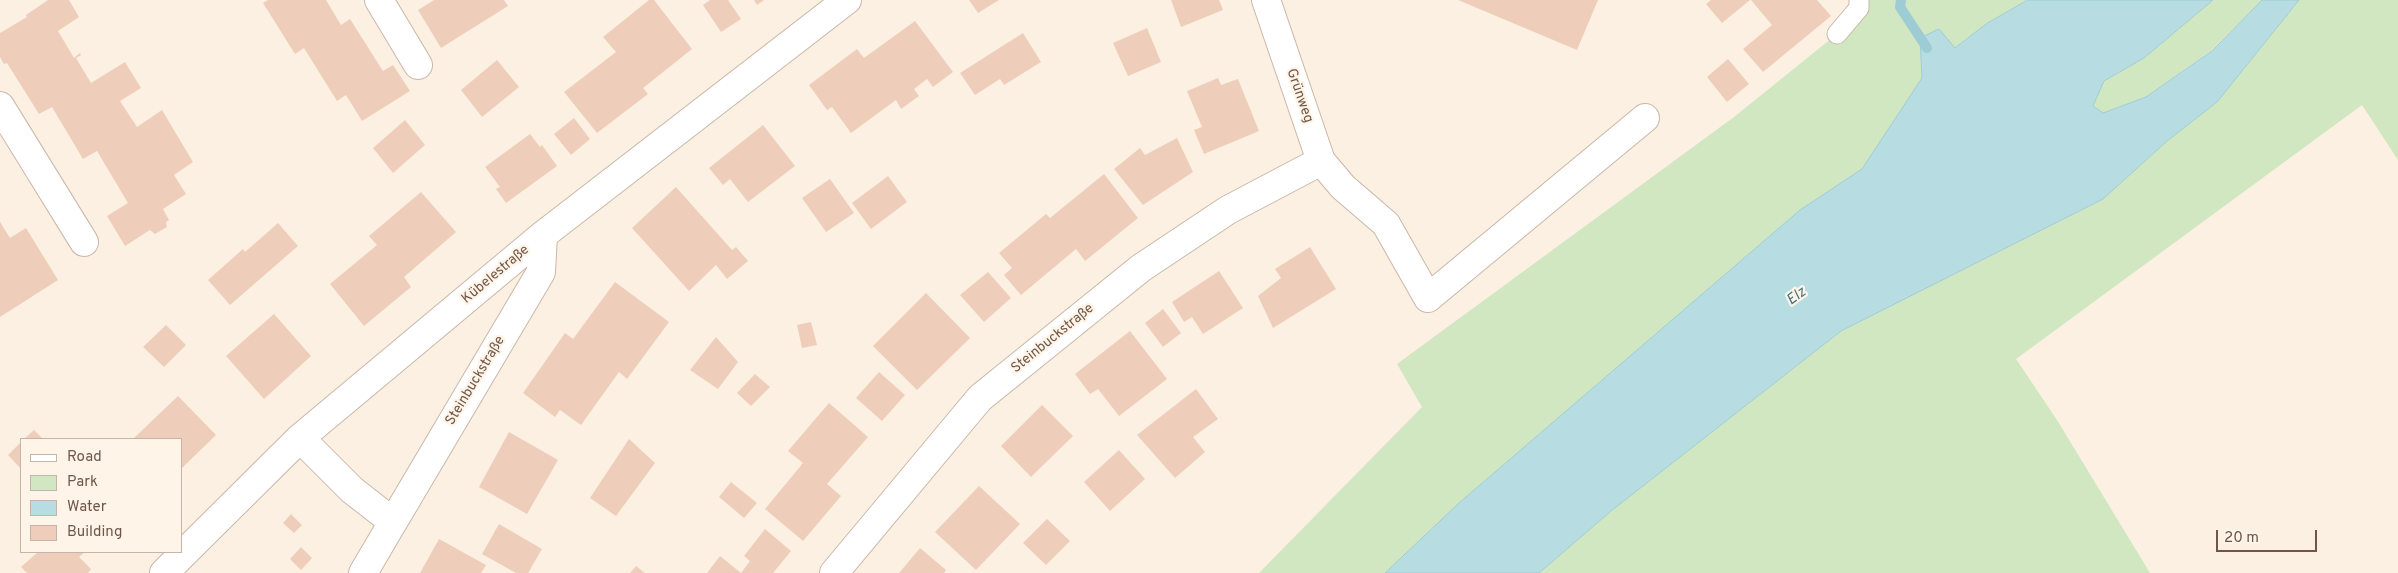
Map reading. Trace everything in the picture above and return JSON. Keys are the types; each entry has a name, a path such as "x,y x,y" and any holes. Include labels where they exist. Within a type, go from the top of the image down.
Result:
{"street":[{"path":"379,0 418,64"},
{"name":"Kübelestraße","path":"164,573 300,438 543,235 848,0"},
{"name":"Grünweg","path":"1266,0 1321,161 1343,186 1386,224 1428,298 1645,118"},
{"path":"0,106 84,242"},
{"name":"Steinbuckstraße","path":"834,573 980,398 1141,268 1228,210 1321,161"},
{"name":"Steinbuckstraße","path":"363,573 541,272 543,235"},
{"path":"300,438 352,490 393,522"}],"lane":[{"path":"1837,34 1859,8 1859,0"}],"green space":[{"path":"1859,0 2028,0 1986,24 1955,48 1920,38 1923,78 1862,169 1800,210 1459,503 1385,573 1259,573 1422,407 1397,364 1734,117 1837,34"},
{"path":"2213,0 2262,0 2213,49 2146,97 2103,113 2093,106 2104,81 2144,58"},
{"path":"2299,0 2398,0 2398,160 2362,105 2016,359 2057,420 2150,573 1539,573 1611,511 1841,331 2103,199 2167,141 2217,102"}],"water":[{"name":"Elz","path":"2028,0 2213,0 2144,58 2104,81 2093,106 2103,113 2146,97 2213,50 2262,0 2299,0 2217,102 2167,141 2103,199 1841,331 1611,511 1539,573 1385,573 1459,503 1800,210 1862,169 1922,78 1920,38 1939,29 1955,48 1986,24"}],"building":[{"path":"48,0 69,0 79,17 58,31 74,58 80,53 81,55 76,58 91,83 125,62 141,88 120,101 137,127 162,110 193,162 174,175 186,194 163,209 169,220 166,222 167,227 155,234 150,230 125,246 107,216 128,203 97,151 83,159 52,107 39,114 7,63 4,64 0,57 0,33 27,17 26,15"},
{"path":"268,0 326,0 341,25 350,19 383,71 393,65 410,91 362,121 346,95 337,101 304,48 295,54 263,3"},
{"path":"434,0 504,0 508,6 441,48 418,10"},
{"path":"649,0 654,0 692,49 643,88 648,94 597,133 564,92 616,52 603,37"},
{"path":"710,0 728,0 741,19 721,32 703,5"},
{"path":"754,0 764,0 757,5"},
{"path":"969,0 999,0 978,13"},
{"path":"1171,0 1219,0 1223,10 1181,27"},
{"path":"1458,0 1598,0 1577,50"},
{"path":"1711,0 1750,0 1722,23 1706,4"},
{"path":"1751,0 1817,0 1831,16 1763,72 1743,49 1772,25"},
{"path":"915,21 953,72 933,87 927,79 914,89 919,96 901,109 896,100 851,133 832,107 827,110 809,85 857,49 864,58"},
{"path":"1147,28 1161,62 1128,76 1113,43"},
{"path":"1023,33 1041,62 1004,85 1000,79 975,95 960,73"},
{"path":"1728,59 1749,84 1727,102 1707,77"},
{"path":"497,60 519,87 482,117 461,90"},
{"path":"1218,78 1221,85 1238,79 1259,131 1204,154 1194,130 1202,127 1187,91"},
{"path":"574,118 590,139 571,155 554,134"},
{"path":"405,120 425,145 393,173 373,148"},
{"path":"763,125 795,166 748,202 730,179 723,185 709,168"},
{"path":"530,134 540,147 542,145 557,166 506,203 496,189 500,187 485,167"},
{"path":"1177,138 1193,172 1143,205 1114,169 1140,148 1145,155"},
{"path":"1104,174 1138,218 1085,261 1076,249 1021,295 1004,275 1012,268 999,253 1046,214 1050,218"},
{"path":"888,176 907,202 871,229 852,203"},
{"path":"830,179 854,213 826,232 802,198"},
{"path":"676,187 732,250 736,247 748,261 727,279 716,265 689,291 632,228"},
{"path":"421,192 456,232 404,277 411,287 364,326 330,284 377,245 369,236"},
{"path":"0,222 10,238 26,228 58,280 0,317"},
{"path":"278,223 298,246 230,305 208,280 243,249 245,252"},
{"path":"1310,247 1336,289 1273,328 1258,296 1281,278 1275,269"},
{"path":"1219,271 1243,308 1203,334 1192,317 1184,322 1172,302"},
{"path":"988,272 1011,298 984,322 960,295"},
{"path":"615,282 669,322 627,379 619,372 581,425 560,410 555,417 523,393 565,333 573,339"},
{"path":"926,293 970,338 917,390 873,346"},
{"path":"1163,309 1181,333 1163,347 1145,323"},
{"path":"274,314 311,356 264,399 226,356"},
{"path":"811,322 817,345 802,348 797,325"},
{"path":"166,325 186,345 164,367 143,347"},
{"path":"1130,331 1167,379 1119,416 1098,389 1090,394 1075,374"},
{"path":"716,337 738,362 718,389 690,370"},
{"path":"879,372 905,395 882,421 856,398"},
{"path":"755,374 770,387 751,406 737,393"},
{"path":"1196,389 1218,419 1193,437 1205,452 1175,478 1137,435"},
{"path":"178,396 216,435 182,468 182,438 134,438"},
{"path":"829,403 868,437 827,484 841,496 803,541 765,509 803,463 788,451"},
{"path":"1042,405 1073,436 1031,477 1001,446"},
{"path":"34,430 42,438 25,438"},
{"path":"509,432 558,460 527,514 479,487"},
{"path":"629,439 655,463 616,516 590,498"},
{"path":"20,443 20,468 8,455"},
{"path":"1119,450 1145,479 1110,511 1084,482"},
{"path":"731,482 757,503 744,518 719,497"},
{"path":"979,486 1020,524 976,570 935,532"},
{"path":"291,514 302,525 294,533 283,523"},
{"path":"1047,519 1070,541 1046,565 1023,543"},
{"path":"499,524 542,549 528,573 516,573 482,554"},
{"path":"765,529 791,551 773,573 741,573 750,561 744,556"},
{"path":"439,539 486,565 481,573 420,573"},
{"path":"301,547 312,558 301,570 290,559"},
{"path":"920,548 946,570 944,573 899,573"},
{"path":"37,553 84,553 79,557 91,569 88,573 27,573 21,567"},
{"path":"720,556 741,573 707,573"},
{"path":"636,566 645,573 630,573"}],"waterway":[{"path":"1901,0 1900,7 1927,48"}]}
